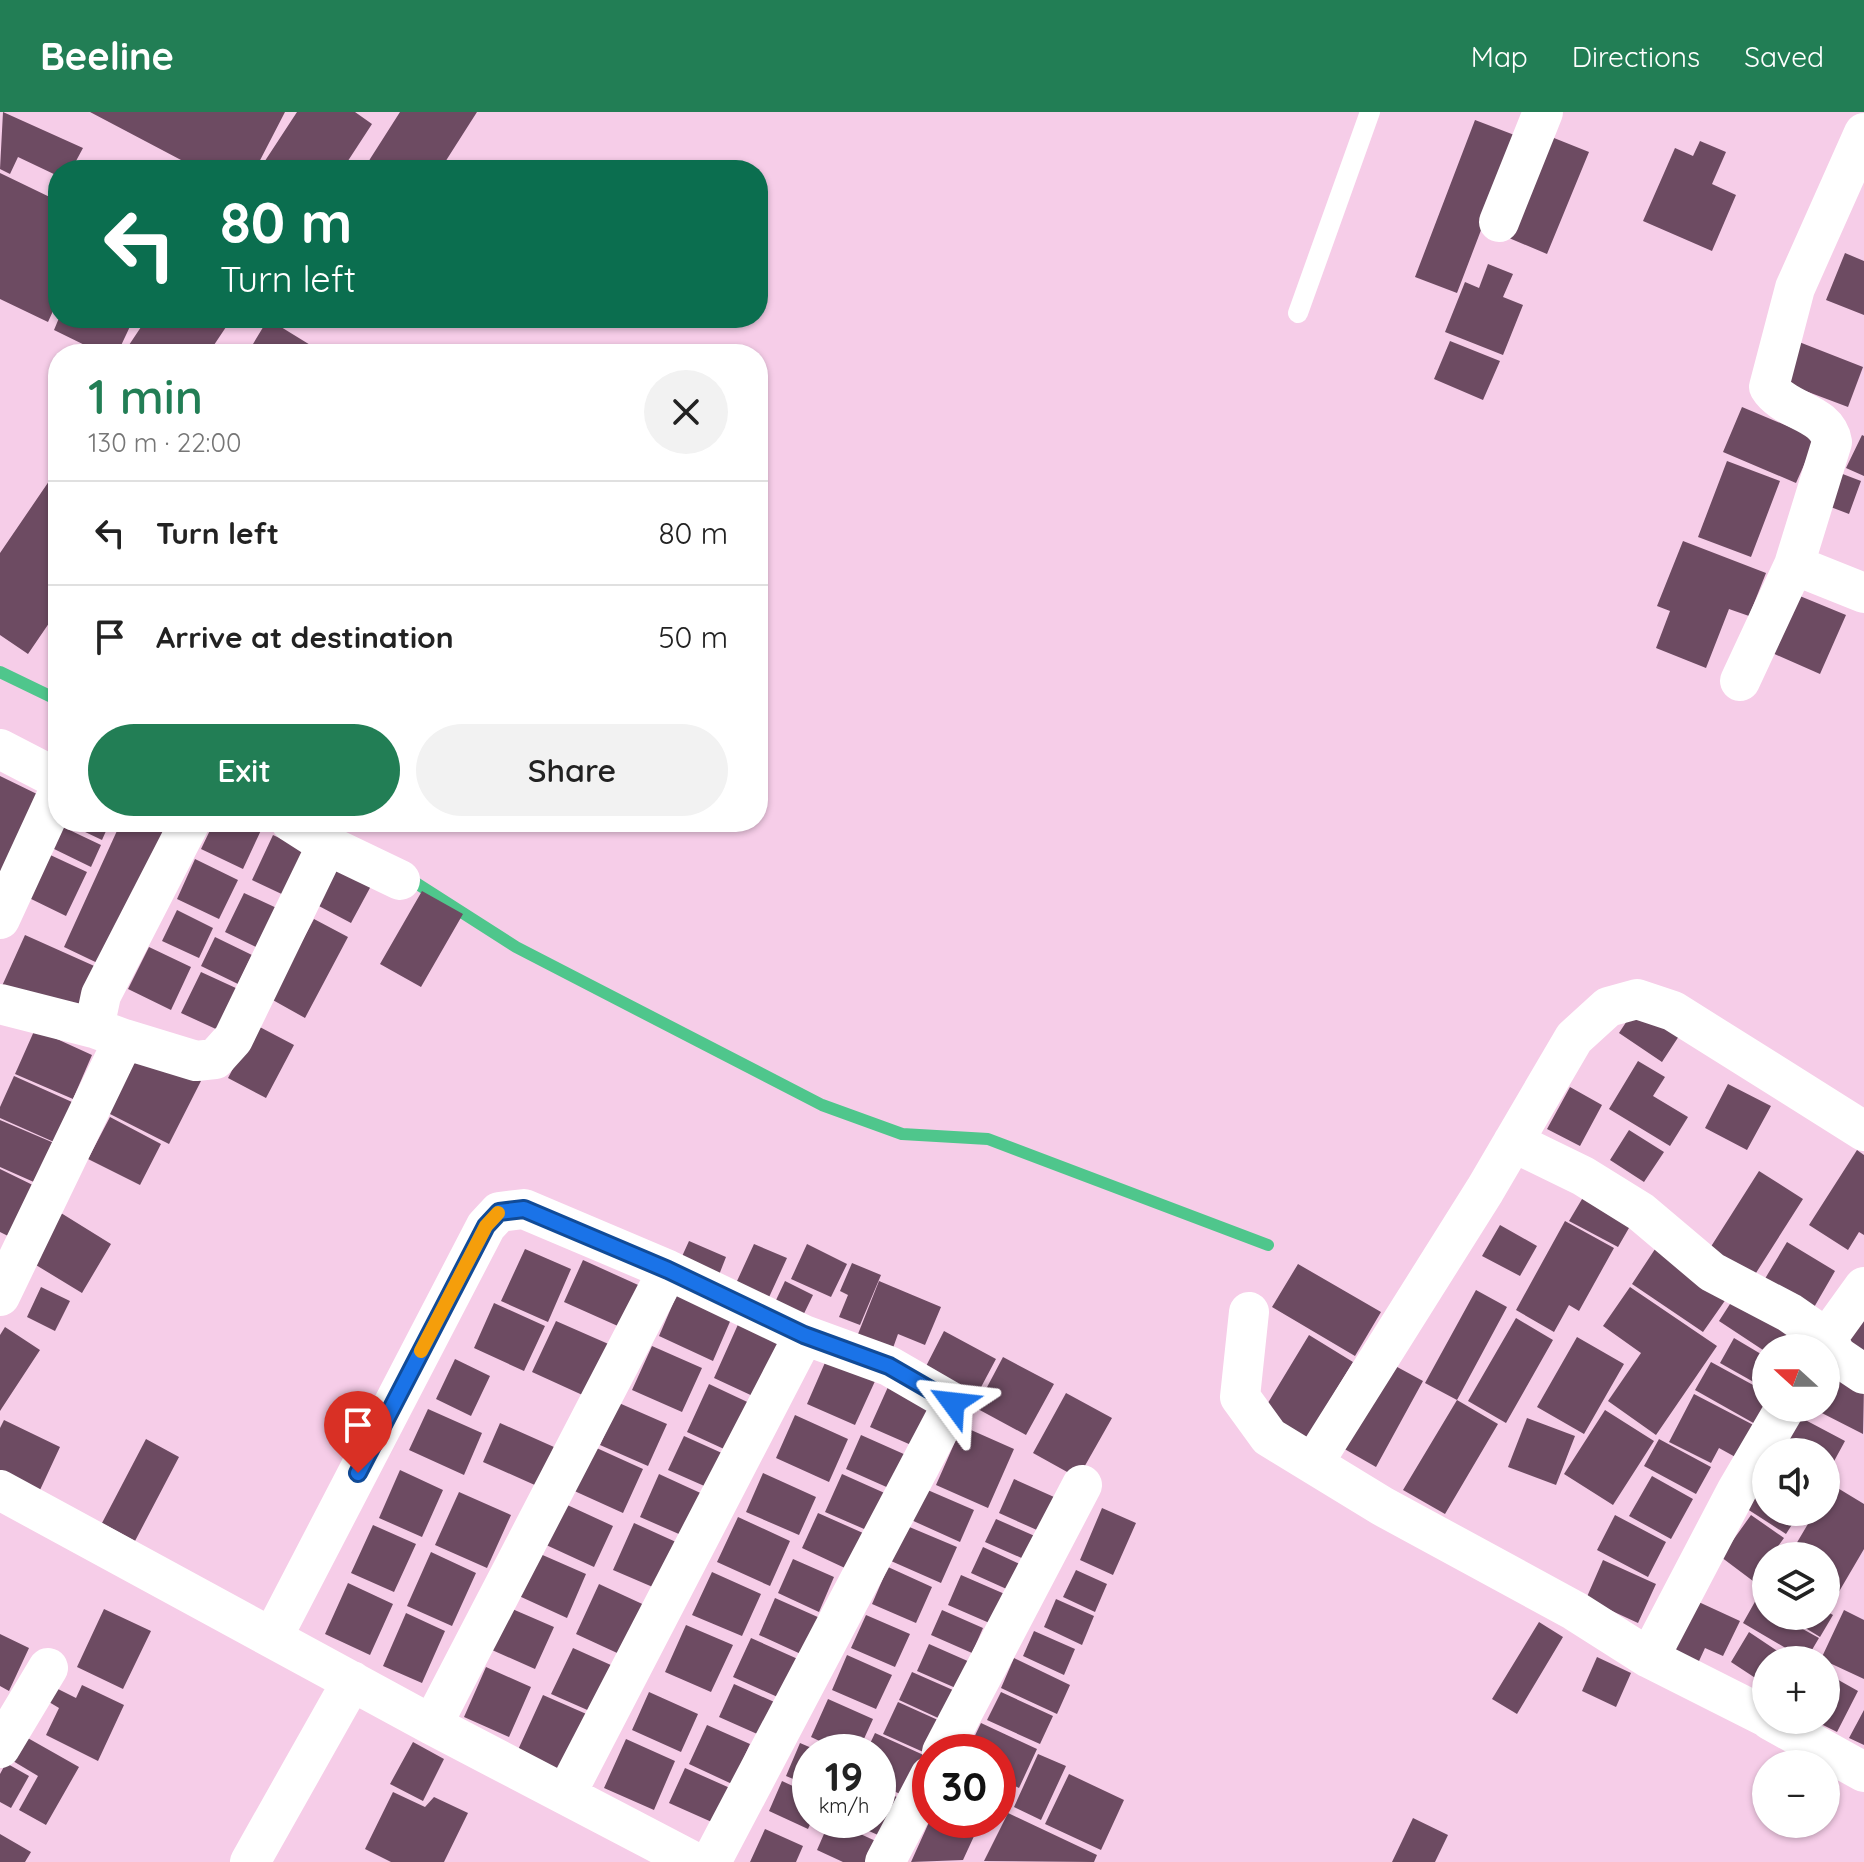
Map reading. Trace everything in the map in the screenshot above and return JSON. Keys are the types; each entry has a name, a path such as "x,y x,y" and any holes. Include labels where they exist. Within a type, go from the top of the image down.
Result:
{"street":[{"path":"1499,222 1543,112"},
{"path":"1740,681 1794,565 1832,442 1830,430 1822,422 1777,400 1769,387 1771,369 1795,288 1864,133"},
{"path":"1794,565 1864,593"},
{"path":"0,749 48,774"},
{"path":"0,919 48,815"},
{"path":"0,1296 109,1033 101,995 185,832"},
{"path":"307,832 400,880"},
{"path":"0,1004 109,1033 196,1061 215,1059 233,1039 327,845"},
{"path":"1314,1462 1574,1038 1608,1007 1637,999 1673,1011 1864,1131"},
{"path":"1513,1142 1583,1176 1641,1212 1712,1272 1790,1313 1813,1334"},
{"path":"272,1638 486,1226 499,1212 524,1209 668,1270 804,1335 889,1366 953,1403 711,1862"},
{"path":"432,1725 668,1270"},
{"path":"1830,1334 1864,1287"},
{"path":"1249,1312 1240,1397 1269,1437 1382,1506 1575,1611 1649,1658 1752,1711"},
{"path":"566,1794 804,1335"},
{"path":"1840,1358 1864,1374"},
{"path":"1649,1658 1737,1490 1777,1422"},
{"path":"951,1734 1082,1485"},
{"path":"0,1490 432,1725 694,1862"},
{"path":"0,1748 48,1668"},
{"path":"250,1862 352,1681"},
{"path":"1795,1734 1864,1772"},
{"path":"885,1862 912,1810"}],"lane":[{"path":"1298,313 1370,112"}],"building":[{"path":"3,112 83,148 77,160 48,160 48,171 18,157 10,174 0,169"},
{"path":"90,112 285,112 260,160 181,160"},
{"path":"297,112 355,112 372,124 349,160 266,160"},
{"path":"400,112 477,112 446,160 369,160"},
{"path":"1475,120 1517,136 1457,293 1415,277"},
{"path":"1544,134 1589,152 1547,254 1502,235"},
{"path":"1700,141 1726,152 1712,184 1736,195 1712,251 1643,221 1675,148 1693,156"},
{"path":"0,173 48,196 48,322 0,299"},
{"path":"1845,253 1864,261 1864,315 1826,300"},
{"path":"1488,264 1513,274 1503,297 1523,305 1503,355 1445,332 1465,282 1479,288"},
{"path":"129,328 122,344 83,344 54,330"},
{"path":"140,328 225,328 215,344 130,344"},
{"path":"263,328 283,328 309,344 253,344"},
{"path":"1794,340 1863,367 1848,407 1779,381"},
{"path":"1450,341 1500,361 1483,400 1434,379"},
{"path":"1742,407 1816,438 1796,483 1723,452"},
{"path":"1864,436 1864,476 1846,468"},
{"path":"1727,461 1780,481 1751,557 1698,537"},
{"path":"1840,473 1861,481 1849,514 1828,506"},
{"path":"48,483 48,625 28,654 0,635 0,553"},
{"path":"1683,541 1766,573 1749,616 1729,609 1706,668 1656,648 1670,611 1657,606"},
{"path":"1795,594 1846,615 1820,674 1770,652"},
{"path":"0,776 39,795 0,877"},
{"path":"58,832 74,832 101,845 91,867 50,847"},
{"path":"85,832 106,832 102,840"},
{"path":"116,832 173,832 110,969 64,947"},
{"path":"209,832 260,832 243,869 201,849"},
{"path":"273,835 309,852 288,897 252,880"},
{"path":"46,853 87,872 66,916 25,896"},
{"path":"195,859 238,880 219,919 177,899"},
{"path":"337,868 371,886 351,923 317,905"},
{"path":"422,891 463,914 421,987 380,964"},
{"path":"244,893 281,910 262,950 225,932"},
{"path":"177,910 213,928 199,958 162,941"},
{"path":"314,919 348,937 305,1018 271,999"},
{"path":"25,935 101,969 78,1020 2,986"},
{"path":"215,937 252,955 238,984 201,966"},
{"path":"149,947 191,967 171,1010 128,989"},
{"path":"201,972 238,989 218,1030 181,1013"},
{"path":"1636,1007 1679,1036 1662,1062 1619,1033"},
{"path":"256,1025 294,1045 266,1098 228,1078"},
{"path":"35,1029 92,1055 73,1099 15,1074"},
{"path":"140,1049 201,1081 169,1144 108,1113"},
{"path":"1638,1061 1665,1077 1653,1096 1688,1117 1670,1146 1609,1109"},
{"path":"14,1076 72,1102 54,1142 0,1118 0,1107"},
{"path":"1728,1084 1771,1106 1747,1150 1705,1128"},
{"path":"1570,1087 1602,1105 1580,1146 1547,1129"},
{"path":"110,1117 161,1144 140,1185 88,1159"},
{"path":"0,1120 54,1143 36,1183 0,1167"},
{"path":"1629,1130 1664,1152 1644,1182 1610,1160"},
{"path":"1857,1150 1864,1155 1864,1235 1859,1232 1848,1250 1809,1225"},
{"path":"0,1169 41,1189 16,1240 0,1232"},
{"path":"1759,1171 1803,1199 1749,1284 1705,1256"},
{"path":"1585,1194 1633,1221 1618,1247 1569,1221"},
{"path":"61,1213 111,1244 82,1293 31,1262"},
{"path":"1565,1221 1614,1248 1579,1311 1569,1305 1554,1332 1516,1310"},
{"path":"1500,1225 1537,1246 1520,1276 1482,1256"},
{"path":"689,1241 726,1257 717,1280 679,1263"},
{"path":"1787,1242 1835,1271 1809,1316 1760,1287"},
{"path":"1659,1243 1731,1292 1703,1332 1632,1284"},
{"path":"754,1244 787,1258 765,1306 732,1292"},
{"path":"807,1244 847,1264 831,1297 791,1279"},
{"path":"525,1249 571,1269 548,1322 501,1301"},
{"path":"583,1260 647,1289 629,1331 564,1302"},
{"path":"852,1263 881,1275 860,1325 839,1317 848,1295 840,1291"},
{"path":"1298,1264 1381,1312 1355,1356 1272,1307"},
{"path":"785,1281 813,1295 797,1328 769,1315"},
{"path":"879,1281 941,1307 925,1345 898,1334 893,1348 858,1334"},
{"path":"41,1287 70,1301 55,1331 27,1317"},
{"path":"1630,1287 1717,1346 1656,1435 1608,1401 1641,1353 1603,1326"},
{"path":"1476,1290 1507,1307 1457,1400 1425,1383"},
{"path":"1739,1290 1791,1334 1752,1334 1752,1343 1719,1321"},
{"path":"678,1292 732,1317 713,1361 659,1336"},
{"path":"494,1303 545,1326 524,1371 474,1348"},
{"path":"1864,1310 1864,1360 1843,1349"},
{"path":"1516,1318 1553,1340 1506,1423 1468,1401"},
{"path":"740,1320 795,1344 768,1403 714,1378"},
{"path":"556,1321 613,1346 589,1398 532,1372"},
{"path":"5,1327 40,1350 0,1411 0,1335"},
{"path":"944,1331 996,1359 971,1406 920,1378"},
{"path":"1309,1335 1353,1362 1307,1438 1263,1411"},
{"path":"1577,1337 1624,1364 1584,1434 1537,1407"},
{"path":"1734,1338 1752,1349 1752,1381 1720,1363"},
{"path":"652,1346 702,1368 682,1412 632,1390"},
{"path":"1003,1357 1054,1384 1026,1435 976,1408"},
{"path":"827,1358 876,1379 855,1425 807,1404"},
{"path":"455,1359 490,1376 471,1416 436,1399"},
{"path":"1388,1362 1423,1381 1376,1467 1341,1447"},
{"path":"1711,1362 1752,1384 1752,1422 1764,1422 1764,1429 1695,1390"},
{"path":"1840,1374 1864,1386 1863,1434 1839,1422"},
{"path":"892,1378 940,1399 918,1448 870,1427"},
{"path":"709,1384 758,1407 737,1455 687,1432"},
{"path":"1066,1393 1112,1418 1078,1478 1033,1453"},
{"path":"1694,1394 1765,1431 1761,1438 1752,1438 1752,1456 1748,1464 1719,1448 1711,1463 1669,1442"},
{"path":"1457,1400 1498,1424 1445,1514 1403,1490"},
{"path":"619,1403 667,1424 648,1466 600,1445"},
{"path":"428,1409 482,1433 464,1475 409,1450"},
{"path":"1605,1410 1654,1441 1613,1505 1564,1474"},
{"path":"795,1415 848,1439 829,1482 776,1458"},
{"path":"1527,1418 1575,1436 1556,1485 1508,1467"},
{"path":"4,1420 60,1447 40,1490 0,1470 0,1428"},
{"path":"1790,1422 1809,1422 1839,1438 1781,1438"},
{"path":"500,1423 554,1447 537,1486 483,1462"},
{"path":"962,1426 1014,1449 988,1508 936,1485"},
{"path":"861,1435 906,1455 891,1489 846,1469"},
{"path":"684,1436 733,1458 718,1492 668,1470"},
{"path":"146,1439 179,1457 135,1541 102,1523"},
{"path":"1659,1439 1711,1467 1696,1494 1644,1466"},
{"path":"590,1445 643,1469 623,1513 570,1489"},
{"path":"400,1470 443,1490 422,1537 379,1518"},
{"path":"763,1473 816,1497 799,1535 746,1512"},
{"path":"659,1474 707,1496 688,1538 640,1517"},
{"path":"842,1474 889,1495 871,1532 825,1512"},
{"path":"1652,1476 1693,1499 1671,1539 1629,1516"},
{"path":"1014,1479 1063,1501 1048,1535 999,1513"},
{"path":"923,1488 974,1510 960,1542 909,1519"},
{"path":"1752,1488 1752,1512 1741,1505"},
{"path":"1840,1489 1864,1504 1864,1549 1840,1590 1840,1542 1797,1542 1807,1526 1840,1526"},
{"path":"459,1492 511,1515 487,1568 435,1545"},
{"path":"563,1503 613,1526 594,1567 544,1544"},
{"path":"1102,1508 1136,1523 1113,1575 1080,1560"},
{"path":"818,1513 863,1533 847,1569 802,1548"},
{"path":"1615,1515 1666,1542 1648,1577 1597,1550"},
{"path":"1751,1515 1752,1526 1767,1526 1784,1538 1781,1542 1752,1542 1752,1580 1721,1557"},
{"path":"738,1517 790,1541 770,1586 717,1562"},
{"path":"996,1519 1037,1537 1026,1560 985,1542"},
{"path":"634,1523 676,1542 655,1588 613,1570"},
{"path":"373,1525 416,1544 394,1592 351,1573"},
{"path":"907,1526 957,1547 941,1583 891,1561"},
{"path":"1774,1526 1791,1526 1786,1534"},
{"path":"983,1547 1022,1565 1011,1591 971,1573"},
{"path":"431,1552 476,1573 452,1626 407,1606"},
{"path":"538,1553 586,1574 567,1618 519,1596"},
{"path":"793,1559 834,1577 819,1612 778,1593"},
{"path":"1603,1560 1656,1584 1638,1623 1586,1599"},
{"path":"888,1567 932,1587 916,1623 872,1604"},
{"path":"1076,1570 1107,1584 1095,1612 1063,1597"},
{"path":"712,1572 761,1594 742,1636 692,1615"},
{"path":"961,1575 1007,1595 994,1625 948,1605"},
{"path":"348,1583 393,1604 370,1655 325,1634"},
{"path":"599,1584 651,1608 628,1658 576,1634"},
{"path":"775,1598 820,1618 803,1655 759,1635"},
{"path":"1690,1598 1740,1621 1723,1656 1705,1648 1694,1672 1663,1658"},
{"path":"1056,1599 1094,1616 1082,1645 1044,1627"},
{"path":"1752,1607 1752,1628 1743,1623"},
{"path":"510,1608 554,1627 535,1669 492,1650"},
{"path":"104,1609 151,1631 123,1689 77,1667"},
{"path":"942,1610 983,1628 972,1653 931,1635"},
{"path":"1844,1610 1864,1620 1864,1679 1840,1668 1840,1646 1827,1646 1835,1630 1840,1630"},
{"path":"406,1613 445,1631 422,1683 383,1666"},
{"path":"866,1615 910,1634 895,1667 851,1648"},
{"path":"1539,1622 1563,1637 1517,1714 1492,1699"},
{"path":"686,1625 733,1645 711,1692 665,1672"},
{"path":"1755,1630 1804,1630 1819,1638 1814,1646 1782,1646"},
{"path":"1809,1630 1824,1630 1820,1637"},
{"path":"1034,1631 1075,1649 1064,1675 1023,1656"},
{"path":"1749,1632 1770,1646 1752,1646 1752,1676 1731,1662"},
{"path":"0,1634 29,1648 9,1691 0,1686"},
{"path":"751,1638 800,1660 782,1699 733,1677"},
{"path":"929,1644 979,1666 967,1693 917,1671"},
{"path":"573,1648 622,1670 601,1716 551,1694"},
{"path":"847,1655 892,1675 876,1709 832,1690"},
{"path":"1597,1657 1631,1673 1616,1707 1582,1691"},
{"path":"1014,1658 1070,1685 1057,1714 1001,1688"},
{"path":"486,1667 531,1687 509,1737 464,1717"},
{"path":"912,1672 962,1694 949,1723 899,1700"},
{"path":"1840,1681 1858,1691 1840,1726"},
{"path":"734,1684 781,1705 766,1738 719,1717"},
{"path":"82,1685 124,1705 98,1761 46,1735 59,1708 49,1702 56,1688 76,1698"},
{"path":"649,1692 698,1714 681,1752 632,1730"},
{"path":"1001,1692 1053,1716 1040,1744 987,1720"},
{"path":"543,1695 591,1716 566,1773 517,1752"},
{"path":"828,1699 873,1719 866,1734 812,1734"},
{"path":"898,1702 949,1725 943,1734 912,1734 912,1747 896,1740 896,1734 883,1734"},
{"path":"1864,1710 1864,1745 1849,1738"},
{"path":"981,1723 1005,1734 976,1734"},
{"path":"707,1725 750,1744 732,1784 689,1764"},
{"path":"26,1737 79,1767 46,1825 19,1810 38,1776 13,1761"},
{"path":"626,1739 675,1761 654,1810 604,1788"},
{"path":"1016,1739 1037,1749 1019,1788 1016,1787"},
{"path":"413,1742 444,1759 423,1801 390,1784"},
{"path":"896,1743 912,1750 912,1792 909,1798 896,1792"},
{"path":"1038,1754 1066,1766 1041,1820 1016,1808"},
{"path":"792,1762 792,1778 786,1776"},
{"path":"6,1763 29,1776 11,1808 0,1802 0,1774"},
{"path":"685,1768 730,1788 714,1823 669,1803"},
{"path":"1069,1774 1124,1800 1101,1850 1045,1824"},
{"path":"782,1781 792,1786 792,1822 769,1811"},
{"path":"393,1792 425,1807 434,1797 468,1813 444,1862 391,1862 365,1849"},
{"path":"896,1797 904,1800 896,1818"},
{"path":"1016,1817 1097,1855 1094,1862 984,1861 996,1838 1016,1838"},
{"path":"1413,1818 1448,1835 1435,1862 1392,1862"},
{"path":"765,1829 803,1846 796,1862 750,1862"},
{"path":"0,1834 31,1852 25,1862 0,1862"},
{"path":"822,1838 869,1838 880,1843 871,1862 843,1862 817,1850"},
{"path":"922,1838 973,1838 963,1860 911,1862"}],"waterway":[{"path":"0,672 48,695"},
{"path":"405,876 516,947 822,1105 902,1134 988,1139 1268,1245"}],"slow traffic":[{"path":"421,1351 486,1226 498,1213"}],"route":[{"path":"358,1473 486,1226 499,1212 524,1209 668,1270 804,1335 889,1366 953,1403"}]}
